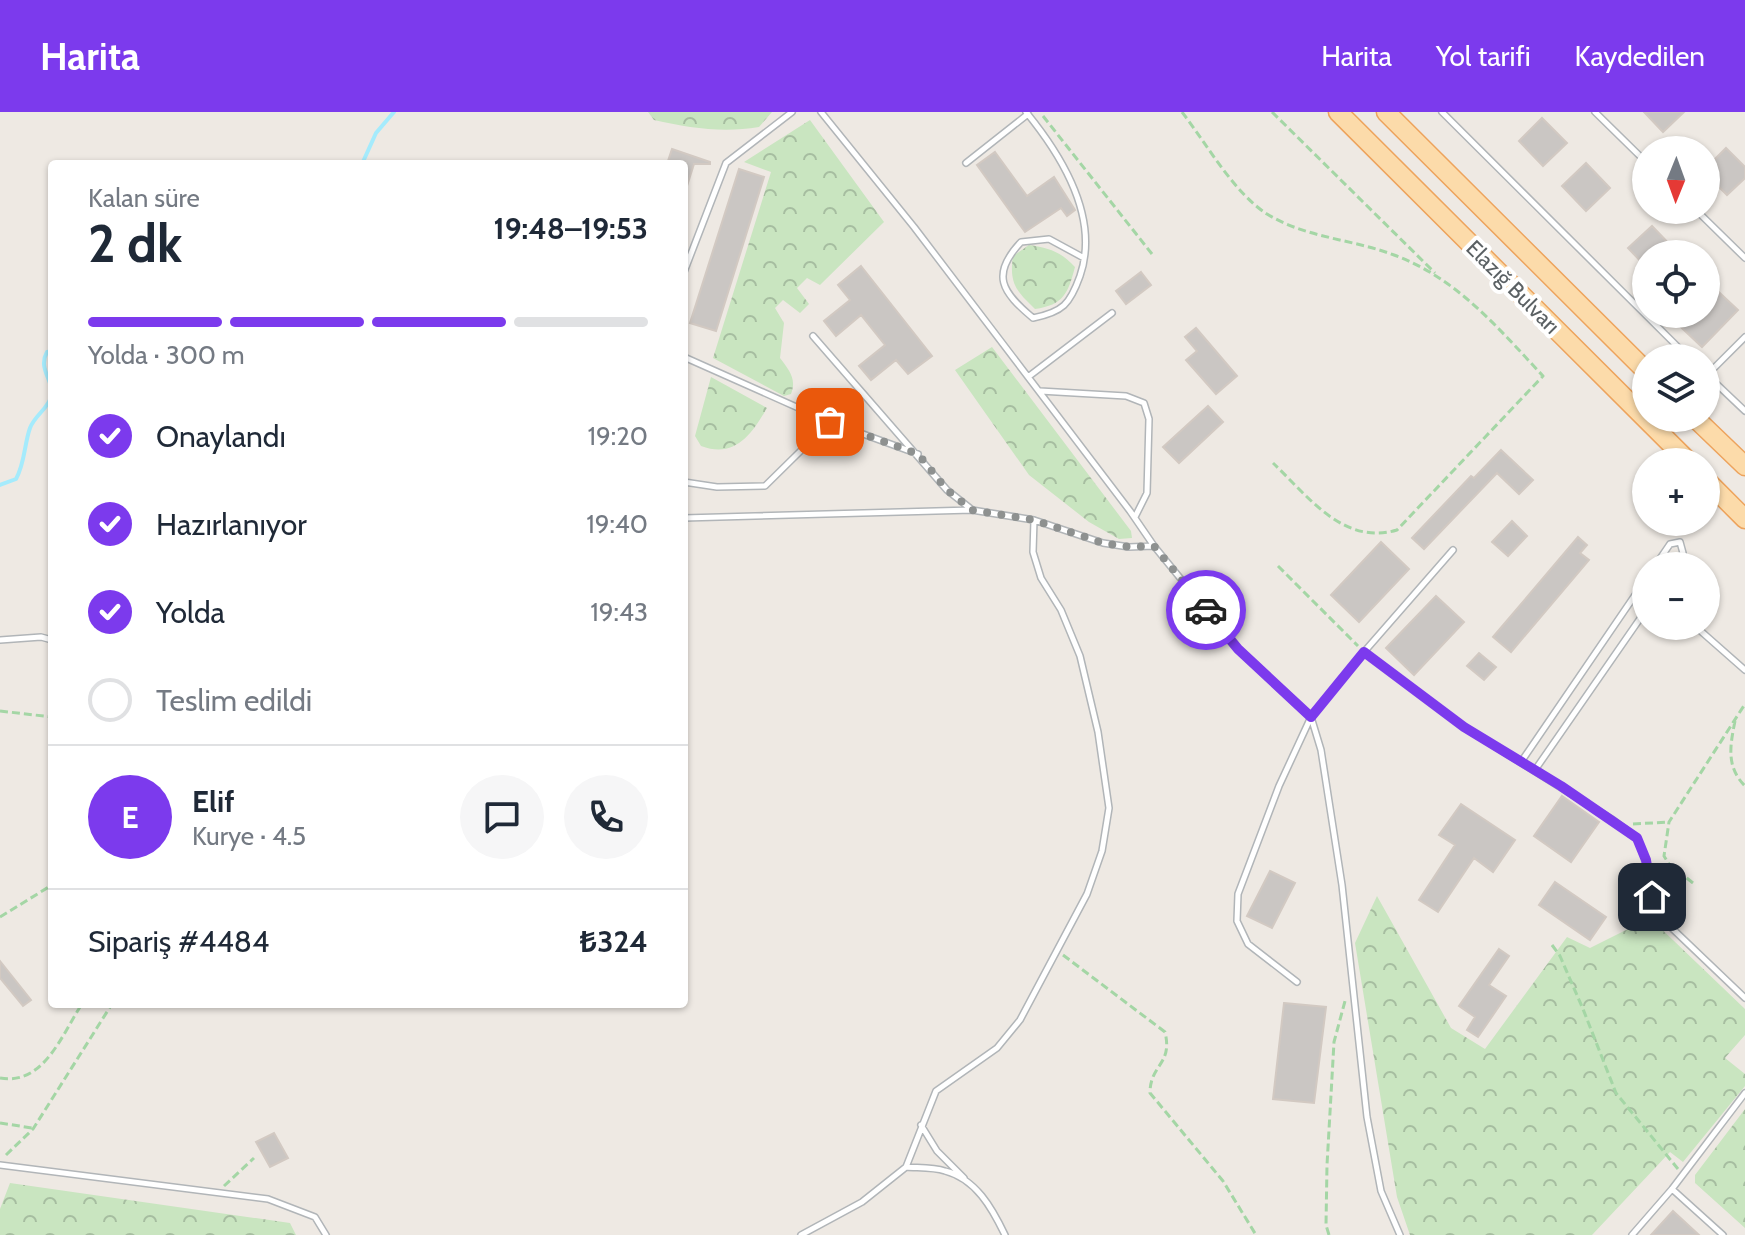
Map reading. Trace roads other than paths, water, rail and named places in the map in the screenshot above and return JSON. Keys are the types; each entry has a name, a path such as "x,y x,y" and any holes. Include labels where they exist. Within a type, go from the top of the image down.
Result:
{"main road":[{"name":"Elazığ Bulvarı","path":"1338,112 1675,448"},
{"name":"Elazığ Bulvarı","path":"1386,112 1632,357"},
{"path":"1710,432 1745,466"},
{"path":"1720,494 1745,519"}],"lane":[{"path":"688,262 726,163 792,112"},
{"path":"821,112 1039,391 1154,546 1238,649 1311,717 1321,750 1342,885 1367,1117 1381,1191 1400,1235"},
{"path":"1442,112 1675,344"},
{"path":"1595,112 1632,148"},
{"path":"966,163 1027,113 1051,144 1083,213 1086,239 1084,258 1072,299 1050,315 1033,318 1012,300 1002,279 1007,257 1021,242 1049,239 1084,258"},
{"path":"1710,224 1745,258"},
{"path":"1028,377 1112,313"},
{"path":"813,336 947,490 972,510"},
{"path":"1720,361 1745,337"},
{"path":"688,359 830,422 918,454"},
{"path":"1720,387 1745,411"},
{"path":"1039,391 1126,396 1144,403 1149,419 1147,493 1135,517"},
{"path":"688,483 717,487 765,486 830,422"},
{"path":"688,518 972,510 1034,520 1103,543 1129,547 1154,546"},
{"path":"801,1235 862,1202 906,1167 936,1091 997,1048 1020,1020 1087,894 1102,851 1109,808 1098,732 1080,656 1061,610 1041,578 1033,552 1034,520"},
{"path":"1665,552 1670,544 1680,542 1683,552"},
{"path":"1297,982 1248,944 1237,921 1238,894 1279,786 1311,717 1453,550"},
{"path":"1521,762 1632,600"},
{"path":"1535,770 1632,630"},
{"path":"0,640 48,639"},
{"path":"1711,640 1745,670"},
{"path":"1364,652 1464,727 1637,838 1646,860 1656,913 1745,998"},
{"path":"1632,1235 1672,1189 1745,1093"},
{"path":"921,1125 937,1151 991,1207 1005,1235"},
{"path":"0,1163 268,1199 315,1217 326,1235"},
{"path":"906,1167 944,1170 968,1181"},
{"path":"1672,1189 1723,1235"}],"waterway":[{"path":"364,160 376,133 394,112"},
{"path":"48,352 44,362 48,379"},
{"path":"0,485 16,479 30,428 48,404"}]}
